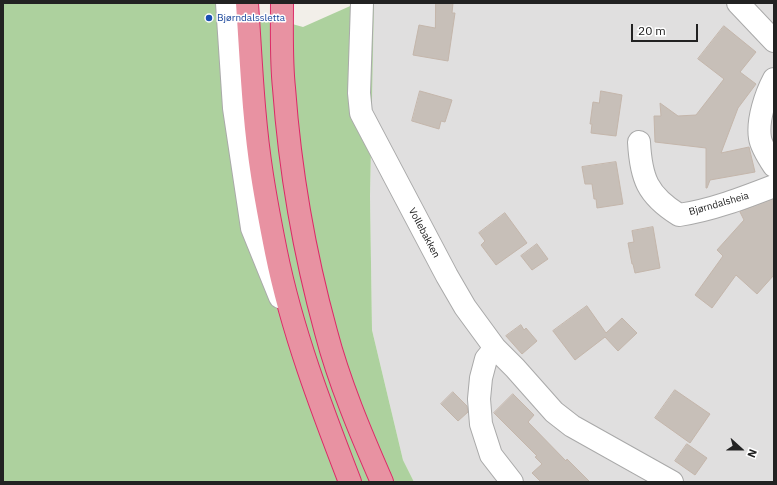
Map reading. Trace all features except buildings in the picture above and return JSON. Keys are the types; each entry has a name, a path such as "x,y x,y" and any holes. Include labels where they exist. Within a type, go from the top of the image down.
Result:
{"highway":[{"path":"247,3 252,79 262,174 276,253 299,341 323,412 350,482"},
{"path":"282,3 283,86 297,204 309,263 326,333 341,380 382,482"}],"street":[{"path":"227,3 234,108 252,228 299,341"},
{"name":"Vollebakken","path":"362,3 359,93 361,113 447,276 465,307 495,348 554,412 572,426 672,482"},
{"path":"738,3 774,41"},
{"path":"774,79 767,93 761,116 760,138 774,166"},
{"name":"Bjørndalsheia","path":"639,142 642,173 651,191 664,206 678,215 697,212 774,186"},
{"path":"495,348 486,359 481,378 479,399 481,424 491,455 512,482"}],"shaded area":[{"path":"374,3 774,3 774,482 414,482 403,460 372,330 370,196"}],"green space":[{"path":"3,3 216,3 303,27 357,3 374,3 370,196 372,330 403,460 414,482 3,482"}],"place":[{"name":"Bjørndalssletta","path":"209,18"}]}
